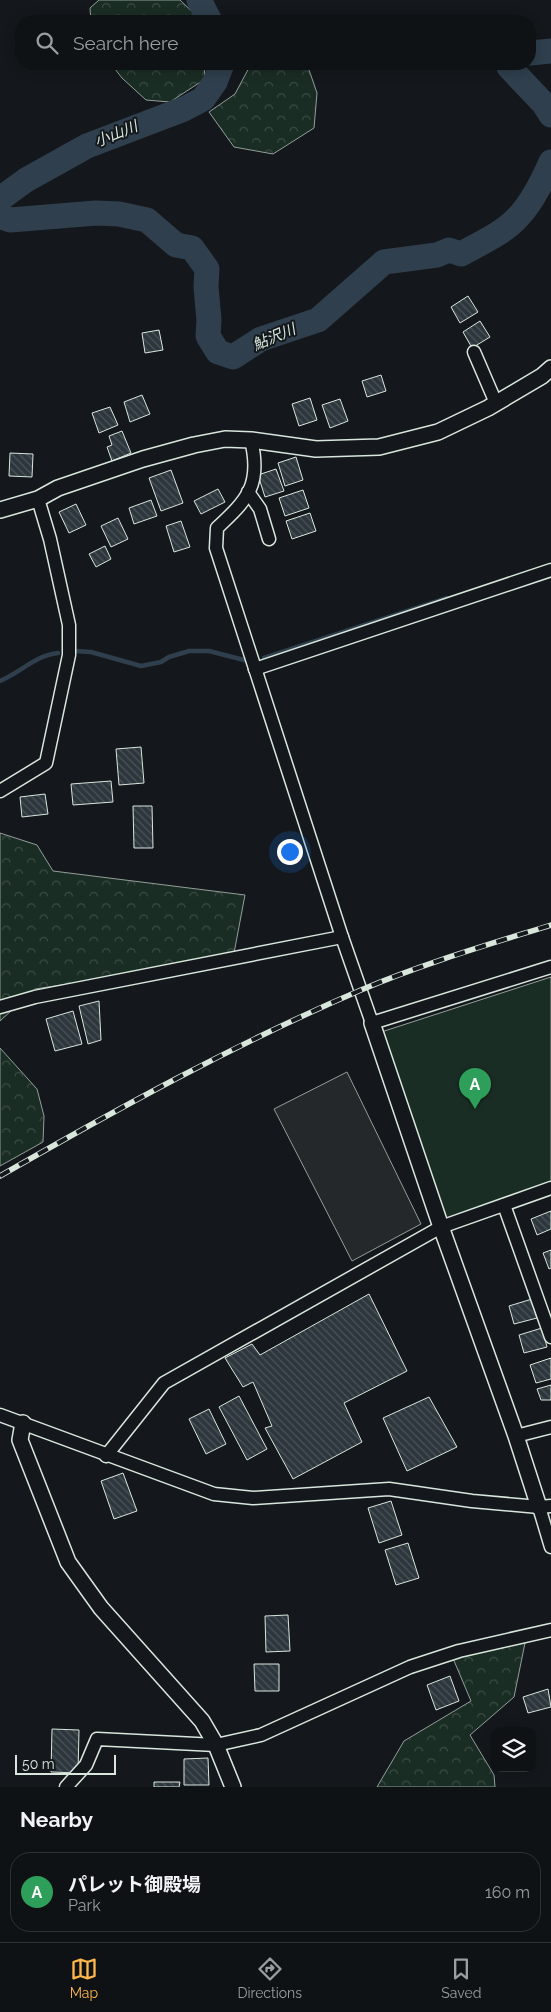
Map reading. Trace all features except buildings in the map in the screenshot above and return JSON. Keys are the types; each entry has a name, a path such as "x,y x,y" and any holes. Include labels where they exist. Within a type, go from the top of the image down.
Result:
{"street":[{"path":"474,352 496,403"},
{"path":"0,510 38,499 58,488 143,459 194,445 225,439 251,440 316,449 378,447 438,432 496,403 542,376 551,368"},
{"path":"251,440 254,483 240,506 217,528 216,548 342,937 441,1228 516,1436 545,1507 551,1547"},
{"path":"248,492 260,508 269,539"},
{"path":"0,791 46,763 69,655 69,625 50,539 38,499"},
{"path":"255,669 551,570"},
{"path":"0,1007 35,997 342,937"},
{"path":"372,1023 551,967"},
{"path":"106,1456 164,1383 441,1228 551,1188"},
{"path":"504,1205 551,1337"},
{"path":"0,1415 106,1456 214,1494 252,1498 389,1488 472,1501 545,1507"},
{"path":"23,1423 20,1440 68,1562 101,1608 202,1721 216,1745 233,1787"},
{"path":"516,1436 551,1427"},
{"path":"66,1787 86,1765 97,1740 216,1745 261,1735 410,1667 458,1651 551,1630"}],"green space":[{"path":"99,0 180,0 196,15 91,15 90,8"},
{"path":"116,70 204,70 205,79 170,102 146,100"},
{"path":"248,70 309,70 317,93 314,128 273,154 234,147 209,112 235,94"},
{"path":"0,833 37,845 53,871 245,895 234,953 94,980 35,989 0,1021"},
{"path":"551,977 551,1183 440,1224 372,1035"},
{"path":"0,1048 37,1089 44,1116 43,1142 0,1166"},
{"path":"525,1643 514,1697 470,1735 494,1775 495,1787 377,1787 404,1741 471,1701 452,1656"}],"shaded area":[{"path":"347,1072 421,1224 352,1261 274,1109"}],"waterway":[{"name":"小山川","path":"199,0 207,15"},
{"name":"鮎沢川","path":"536,52 551,51"},
{"name":"小山川","path":"0,199 26,180 87,146 184,109 203,99 215,82 220,70"},
{"name":"鮎沢川","path":"512,70 544,104 551,115"},
{"name":"鮎沢川","path":"0,216 10,220 96,213 119,214 147,220 176,245 192,248 207,269 208,336 218,352 233,357 261,339 318,320 384,262 437,255 449,250 461,254 492,237 513,222 529,204 551,162"},
{"path":"264,658 447,598"},
{"path":"75,651 91,652 141,666 161,662 169,657 189,651 209,651 248,661"},
{"path":"0,681 42,657 58,653"}],"railway":[{"path":"0,1176 88,1126 223,1054 315,1010 407,972 551,925"}],"place":[{"name":"パレット御殿場","path":"475,1109"}]}
